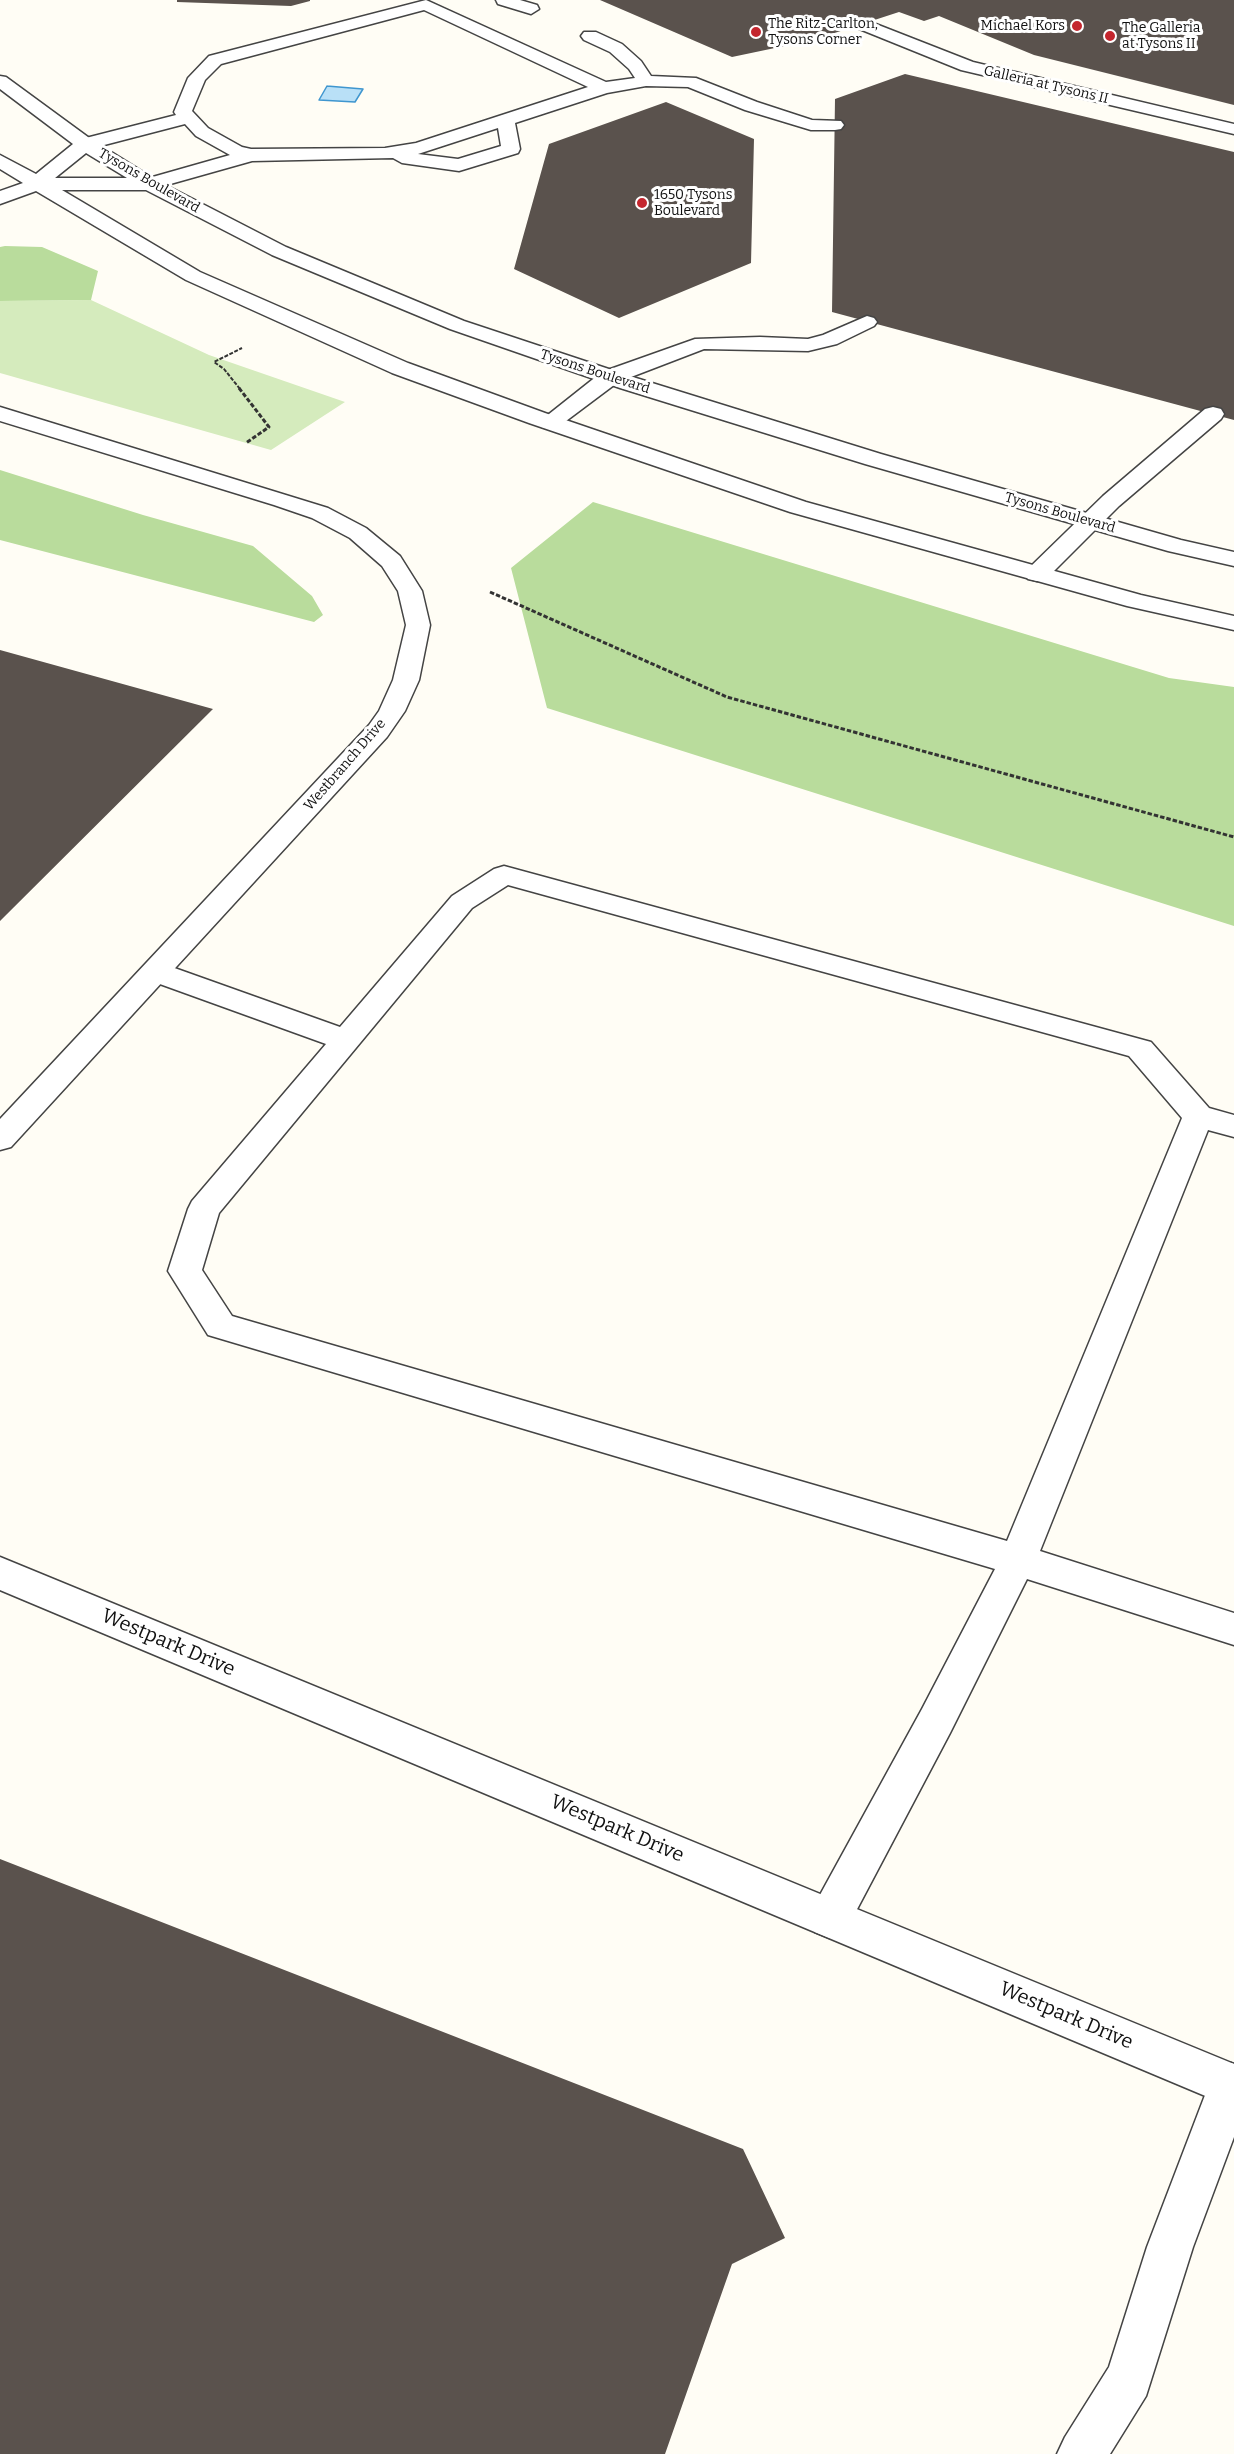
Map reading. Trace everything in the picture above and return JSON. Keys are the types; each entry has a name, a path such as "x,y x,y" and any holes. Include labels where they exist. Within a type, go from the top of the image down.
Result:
{"street":[{"path":"504,0 531,9"},
{"path":"505,119 511,149 459,165 385,154 251,155 235,151 216,142 202,132 183,112 197,78 214,53 336,29 431,3 604,88"},
{"path":"288,24 336,29"},
{"name":"Galleria at Tysons II","path":"864,24 967,66 1234,129"},
{"path":"590,36 616,48 635,65 646,81"},
{"name":"Tysons Boulevard","path":"0,81 85,144 149,184 279,251 457,325 610,377 862,455 1176,546 1234,559"},
{"path":"385,154 419,148 604,88 646,81 690,82 751,106 811,125 835,125"},
{"path":"0,198 36,184 85,144 188,118"},
{"path":"36,184 149,184 251,155"},
{"path":"0,161 193,276 400,368 798,507 1136,601 1234,623"},
{"path":"550,422 610,377 702,343 808,345 830,340 867,322"},
{"name":"Westbranch Drive","path":"0,414 320,513 358,533 391,561 410,591 418,625 412,660 392,711 378,731 0,1138"},
{"path":"1037,574 1090,521 1213,414"},
{"path":"1234,1126 1198,1116 1140,1049 504,875 462,902 204,1209 185,1271 220,1326 1018,1560 1234,1629"},
{"path":"156,972 346,1040"},
{"path":"830,1918 936,1721 1018,1560 1198,1116"},
{"name":"Westpark Drive","path":"0,1573 1232,2086"},
{"path":"1082,2454 1129,2379 1170,2247 1232,2086"}],"path":[{"path":"241,446 269,427 224,369 214,362 251,343"},
{"path":"489,592 727,697 1234,837"}],"green space":[{"path":"0,247 42,247 98,271 91,300 0,301"},
{"path":"91,300 209,355 345,402 271,450 0,373 0,301"},
{"path":"0,470 143,515 253,546 312,596 323,615 314,622 0,540"},
{"path":"593,502 1169,678 1234,687 1234,926 547,708 511,568"}],"water":[{"path":"327,86 363,89 355,102 319,100"}],"building":[{"path":"177,0 310,1 291,6 177,2"},
{"name":"The Galleria at Tysons II","path":"600,0 1234,0 1234,105 1034,55 939,16 924,21 899,12 813,40 732,57"},
{"path":"905,74 1234,152 1234,420 832,312 835,99"},
{"name":"1650 Tysons Boulevard","path":"666,102 754,139 751,263 619,318 514,269 549,144"},
{"path":"0,650 213,709 0,921"},
{"path":"0,1859 743,2149 785,2238 732,2264 665,2454 0,2454"}],"place":[{"name":"Michael Kors","path":"1077,26"},
{"name":"The Ritz-Carlton, Tysons Corner","path":"756,32"},
{"name":"The Galleria at Tysons II","path":"1110,36"},
{"name":"1650 Tysons Boulevard","path":"642,203"}]}
